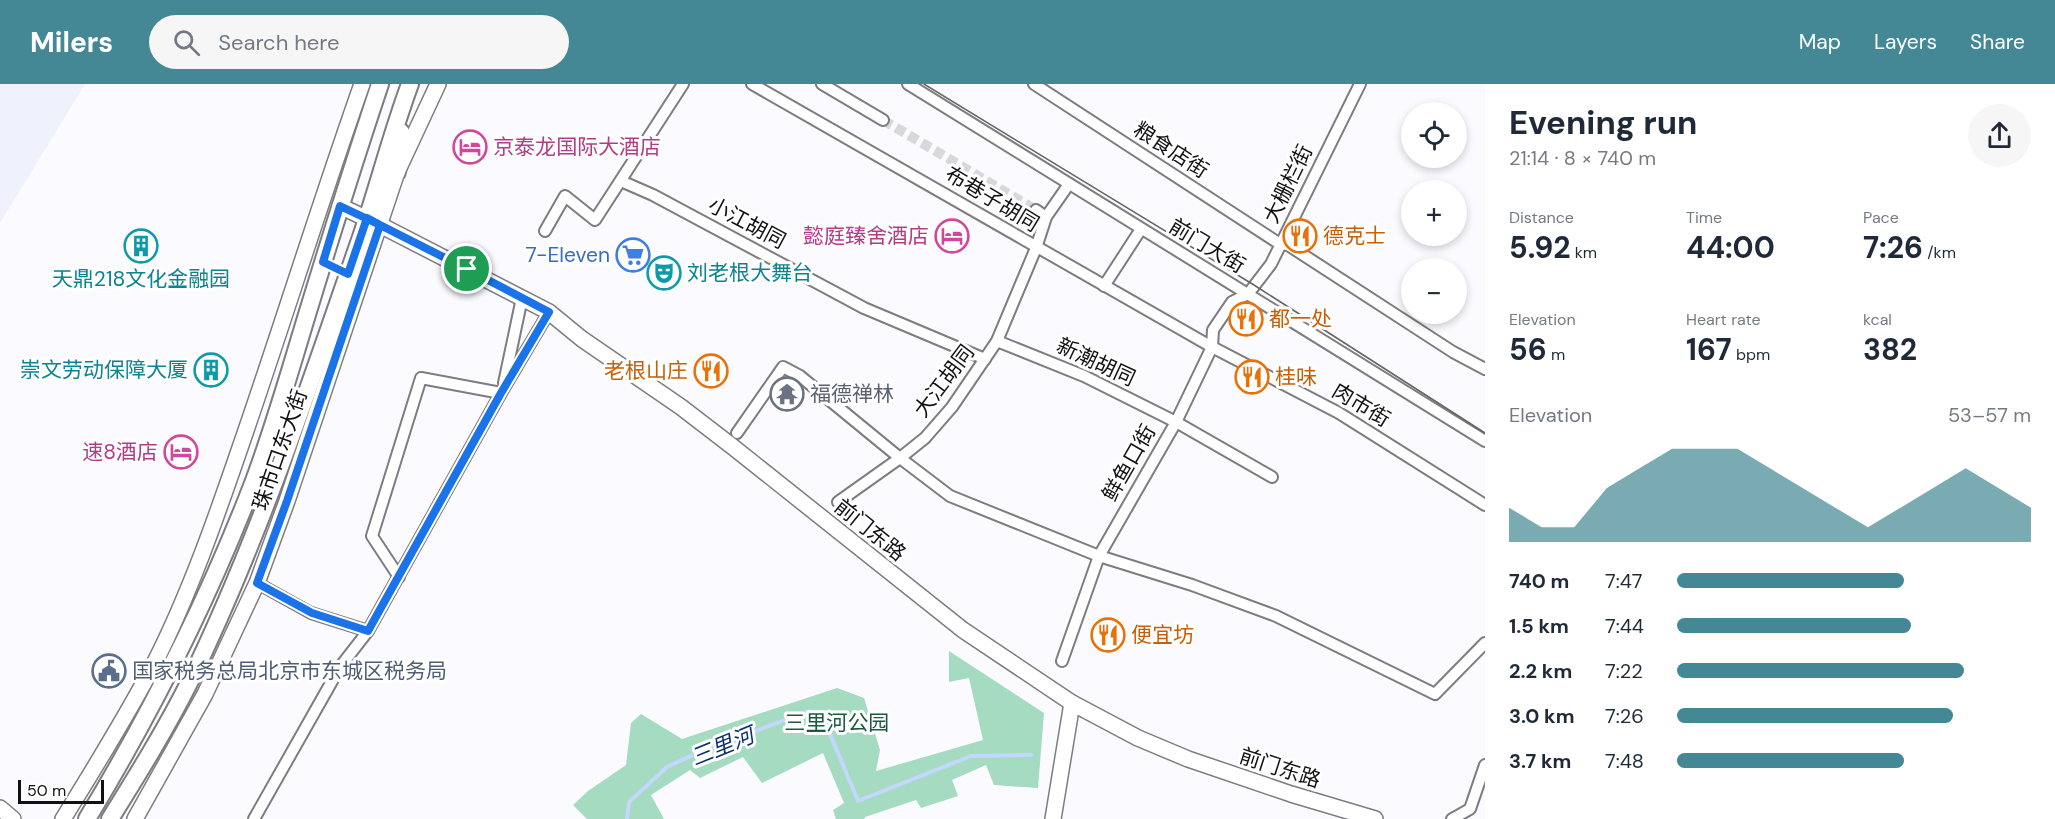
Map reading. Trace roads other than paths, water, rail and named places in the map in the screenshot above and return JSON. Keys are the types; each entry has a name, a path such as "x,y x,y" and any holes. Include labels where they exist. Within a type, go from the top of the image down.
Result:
{"main road":[{"name":"珠市口东大街","path":"87,819 126,754 167,678 212,582 252,486 277,414 340,206 380,84"},
{"name":"珠市口东大街","path":"110,819 143,766 189,683 231,592 296,424 348,274 373,221 407,91"},
{"path":"397,172 407,91"},
{"path":"323,262 348,274"}],"street":[{"name":"珠市口东大街","path":"63,819 110,742 155,661 194,573 255,403 322,197 362,84"},
{"name":"珠市口东大街","path":"135,819 206,694 257,583 294,478 373,221 438,84"},
{"path":"545,231 565,196 595,220 683,84"},
{"name":"布巷子胡同","path":"752,84 1212,347"},
{"path":"822,84 883,120"},
{"name":"前门大街","path":"908,84 1245,295 1485,441"},
{"name":"粮食店街","path":"1034,84 1453,352 1485,369"},
{"name":"大栅栏街","path":"1245,295 1271,264 1284,244 1360,84"},
{"name":"小江胡同","path":"621,181 653,195 864,308 985,359"},
{"name":"大江胡同","path":"838,502 925,438 952,407 997,341 1036,248 1046,217 1069,184"},
{"name":"前门东路","path":"340,206 549,312 582,339 681,407 963,630 1072,702 1138,738 1188,759 1291,794 1375,819"},
{"path":"1036,210 1046,217"},
{"path":"1104,286 1141,229"},
{"name":"鲜鱼口街","path":"1062,661 1099,556 1176,422 1212,347 1213,330 1232,302 1245,295"},
{"path":"501,393 522,298"},
{"path":"254,819 340,667 368,631 549,312"},
{"name":"新潮胡同","path":"997,341 1084,376 1176,422 1272,477"},
{"name":"肉市街","path":"1212,347 1339,413 1485,505"},
{"path":"737,433 783,367 800,376 950,496 1099,556 1192,585 1276,616 1435,694 1485,643"},
{"path":"399,577 372,536 421,378 501,393"},
{"path":"257,583 312,613 368,631"},
{"path":"1053,819 1072,702"},
{"path":"1452,819 1470,809 1485,765"},
{"path":"0,808 13,819"}],"waterway":[{"name":"三里河","path":"627,819 629,802 667,767 697,753 809,711 828,729 858,801 971,756 1031,755"}],"tunnel":[{"path":"883,120 1036,210"}],"tram line":[{"path":"924,84 1254,285 1485,433"}],"place":[{"name":"京泰龙国际大酒店","path":"470,147"},
{"name":"懿庭臻舍酒店","path":"952,236"},
{"name":"德克士","path":"1300,236"},
{"name":"天鼎218文化金融园","path":"141,246"},
{"name":"7-Eleven","path":"633,255"},
{"name":"刘老根大舞台","path":"664,273"},
{"name":"都一处","path":"1246,319"},
{"name":"崇文劳动保障大厦","path":"211,370"},
{"name":"老根山庄","path":"711,371"},
{"name":"桂味","path":"1252,377"},
{"name":"福德禅林","path":"787,394"},
{"name":"速8酒店","path":"181,452"},
{"name":"便宜坊","path":"1108,635"},
{"name":"国家税务总局北京市东城区税务局","path":"109,671"}],"park label":[{"name":"三里河公园","path":"837,723"}]}
